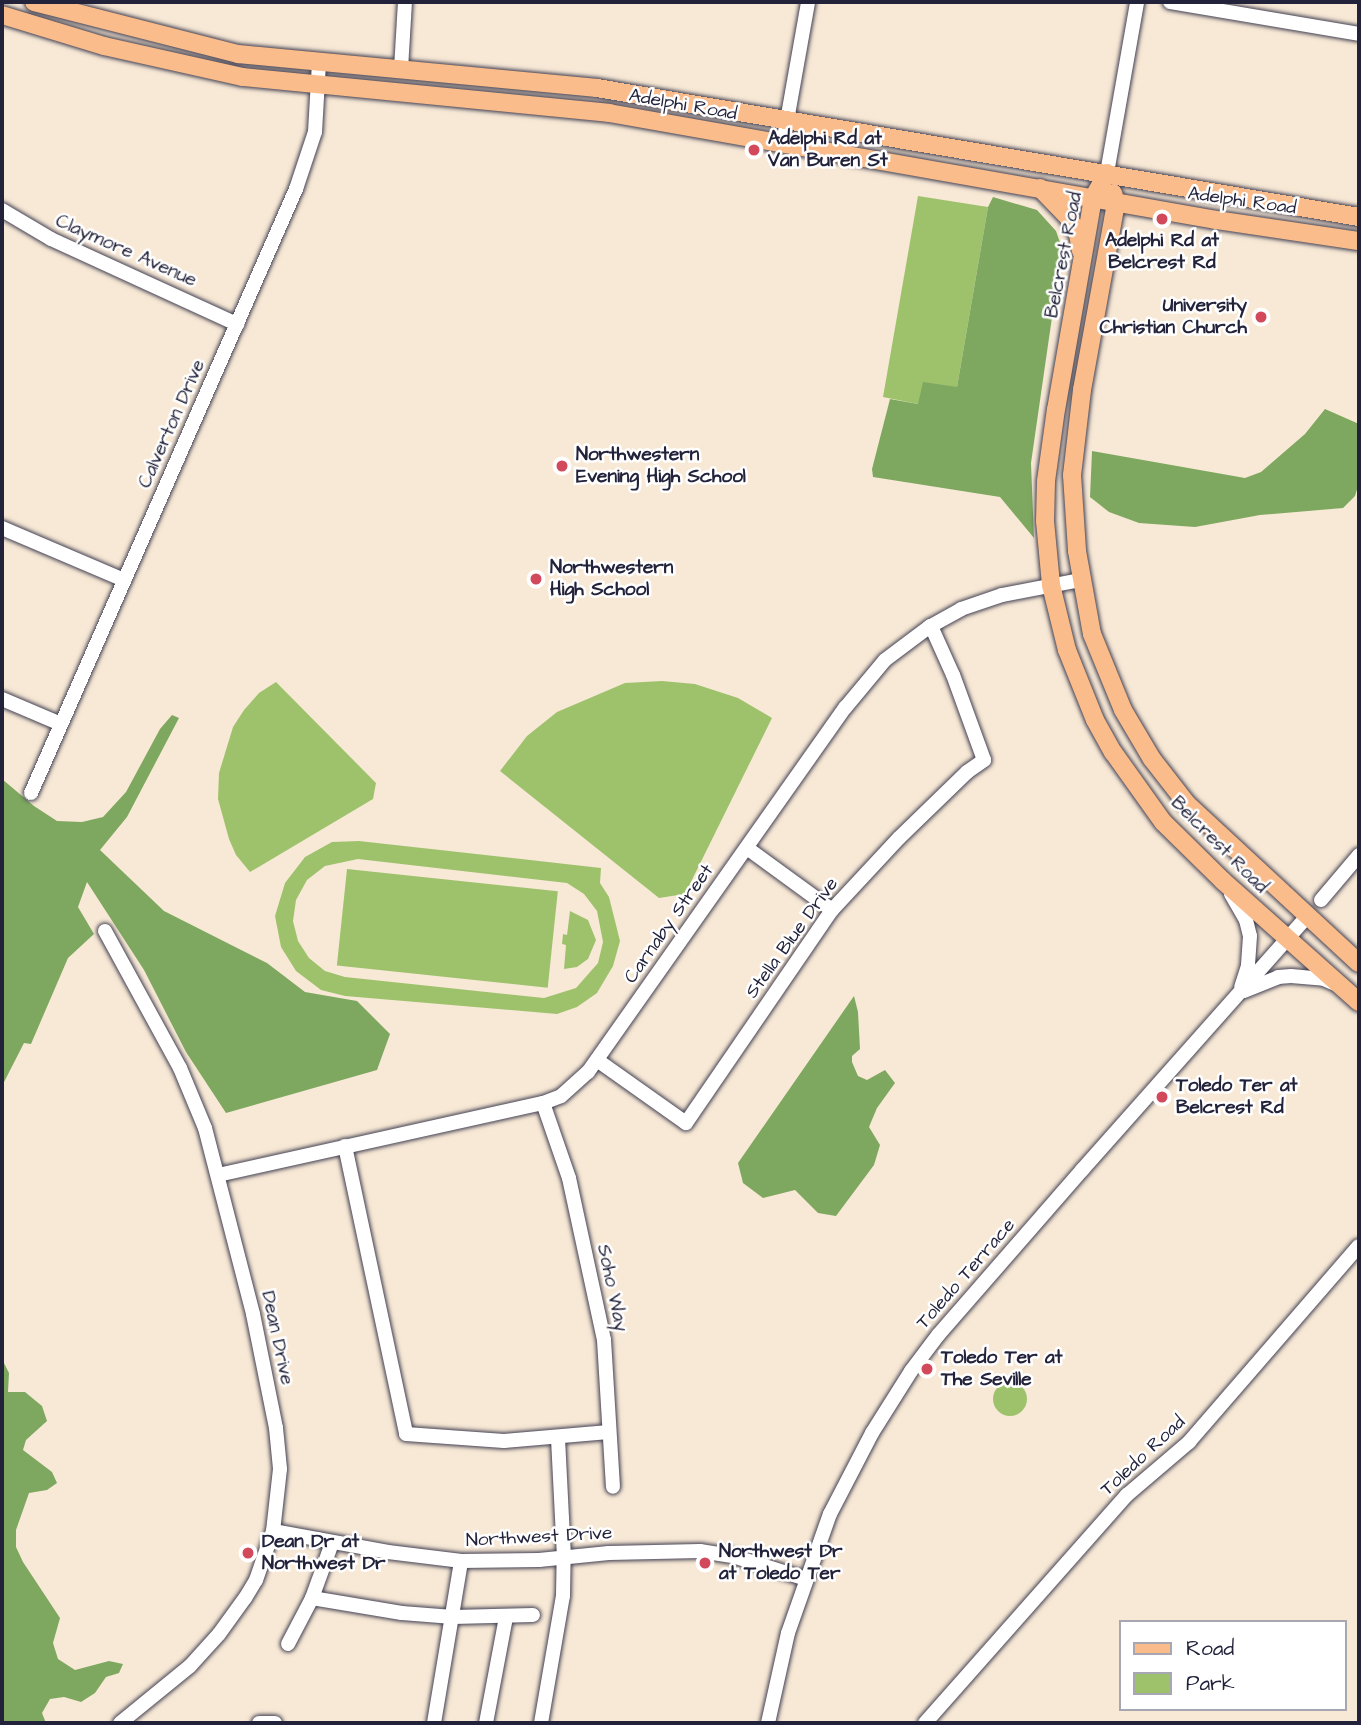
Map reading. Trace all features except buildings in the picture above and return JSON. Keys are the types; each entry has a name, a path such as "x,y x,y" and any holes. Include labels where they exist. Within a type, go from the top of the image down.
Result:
{"main road":[{"name":"Adelphi Road","path":"34,2 212,48 262,57 597,88 1359,217"},
{"name":"Adelphi Road","path":"2,15 50,32 215,72 318,85 545,104 783,143 1116,203 1359,240"},
{"name":"Belcrest Road","path":"1107,173 1093,198 1046,481 1045,521 1051,586 1058,619 1078,682 1113,752 1163,822 1223,881 1359,1002"},
{"name":"Belcrest Road","path":"1107,173 1116,203 1076,438 1073,514 1081,580 1092,634 1122,710 1152,759 1209,828 1359,963"},
{"path":"1041,188 1068,217 1077,234 1083,260"}],"street":[{"path":"401,69 405,2"},
{"path":"783,143 808,2"},
{"path":"1107,173 1137,2"},
{"path":"1170,2 1359,34"},
{"name":"Calverton Drive","path":"31,793 309,153 317,120 319,62"},
{"name":"Claymore Avenue","path":"2,209 51,239 237,324"},
{"path":"2,528 124,579"},
{"name":"Carnaby Street","path":"218,1175 543,1103 561,1096 578,1084 597,1060 845,708 885,660 930,626 971,605 1081,580"},
{"name":"Stella Blue Drive","path":"597,1060 686,1123 832,910 899,838 967,772 984,760 930,626"},
{"path":"2,699 61,724"},
{"path":"747,848 832,910"},
{"path":"1321,900 1359,855"},
{"path":"1223,881 1242,912 1250,936 1248,966 1239,993"},
{"name":"Toledo Terrace","path":"768,1723 779,1668 806,1578 830,1514 856,1461 911,1371 995,1269 1307,917"},
{"name":"Dean Drive","path":"105,931 180,1068 205,1128 253,1314 276,1428 280,1469 273,1531 256,1580 219,1634 190,1666 120,1723"},
{"path":"1239,993 1278,977 1291,976 1324,979 1342,987"},
{"name":"Soho Way","path":"543,1103 569,1178 604,1340 613,1487"},
{"path":"345,1146 406,1434 504,1441 609,1432"},
{"name":"Toledo Road","path":"925,1723 1127,1495 1189,1442 1359,1247"},
{"path":"541,1723 563,1596 564,1558 558,1438"},
{"name":"Northwest Drive","path":"273,1531 332,1543 461,1561 564,1558 621,1552 700,1551 736,1557 806,1578"},
{"path":"288,1644 312,1598 332,1543"},
{"path":"434,1723 461,1561"},
{"path":"312,1598 401,1613 453,1617 533,1615"},
{"path":"486,1723 506,1617"},
{"path":"259,1723 275,1723"}],"green space":[{"path":"918,196 988,207 957,387 918,404 883,397"},
{"path":"993,197 1037,210 1056,231 1062,248 1031,463 1034,538 1000,497 873,477 872,469 890,399 918,404 923,382 957,387 988,207"},
{"path":"1325,409 1359,424 1359,483 1355,496 1343,508 1260,515 1195,527 1139,523 1109,512 1090,497 1092,451 1245,478 1261,472 1305,434"},
{"path":"662,681 695,684 738,698 772,718 685,894 659,898 500,771 527,736 557,712 625,683"},
{"path":"276,682 376,783 373,799 250,872 236,855 229,839 218,799 219,773 233,727 259,693"},
{"path":"172,715 179,718 127,817 100,850 164,911 267,963 305,992 357,1001 390,1034 377,1070 226,1113 186,1052 144,970 87,882 78,907 94,934 68,958 31,1044 24,1043 2,1086 2,779 57,821 82,822 103,817 126,792 160,729"},
{"path":"359,841 601,868 600,883 609,897 620,941 613,966 597,993 577,1007 557,1014 345,996 321,990 296,971 281,947 275,916 285,883 305,857 332,842","holes":["358,859 567,883 584,894 597,911 603,942 598,963 576,988 544,998 345,977 325,971 309,958 298,941 293,921 296,900 307,880 325,866"]},
{"path":"347,869 558,891 548,988 337,965"},
{"path":"570,911 588,920 596,940 588,959 577,967 564,969 566,945 562,944 563,934 567,935"},
{"path":"854,996 858,1012 860,1049 852,1056 852,1062 858,1076 867,1080 885,1070 895,1083 877,1108 869,1127 880,1145 874,1165 836,1216 818,1213 795,1190 763,1198 743,1183 738,1163"},
{"path":"2,1359 9,1373 8,1392 25,1392 42,1406 47,1421 26,1440 23,1450 52,1472 57,1483 47,1490 29,1493 16,1530 16,1547 60,1618 53,1643 58,1659 75,1670 109,1661 123,1664 119,1673 106,1677 95,1693 81,1702 64,1697 50,1699 42,1713 46,1723 2,1723"},
{"path":"1010,1382 1022,1387 1027,1399 1022,1411 1010,1416 998,1411 993,1399 998,1387"}],"place":[{"name":"Adelphi Rd at Van Buren St","path":"754,150"},
{"name":"Adelphi Rd at Belcrest Rd","path":"1162,219"},
{"name":"University Christian Church","path":"1261,317"},
{"name":"Northwestern Evening High School","path":"562,466"},
{"name":"Northwestern High School","path":"536,579"},
{"name":"Toledo Ter at Belcrest Rd","path":"1162,1097"},
{"name":"Toledo Ter at The Seville","path":"927,1369"},
{"name":"Dean Dr at Northwest Dr","path":"248,1553"},
{"name":"Northwest Dr at Toledo Ter","path":"705,1563"}]}
